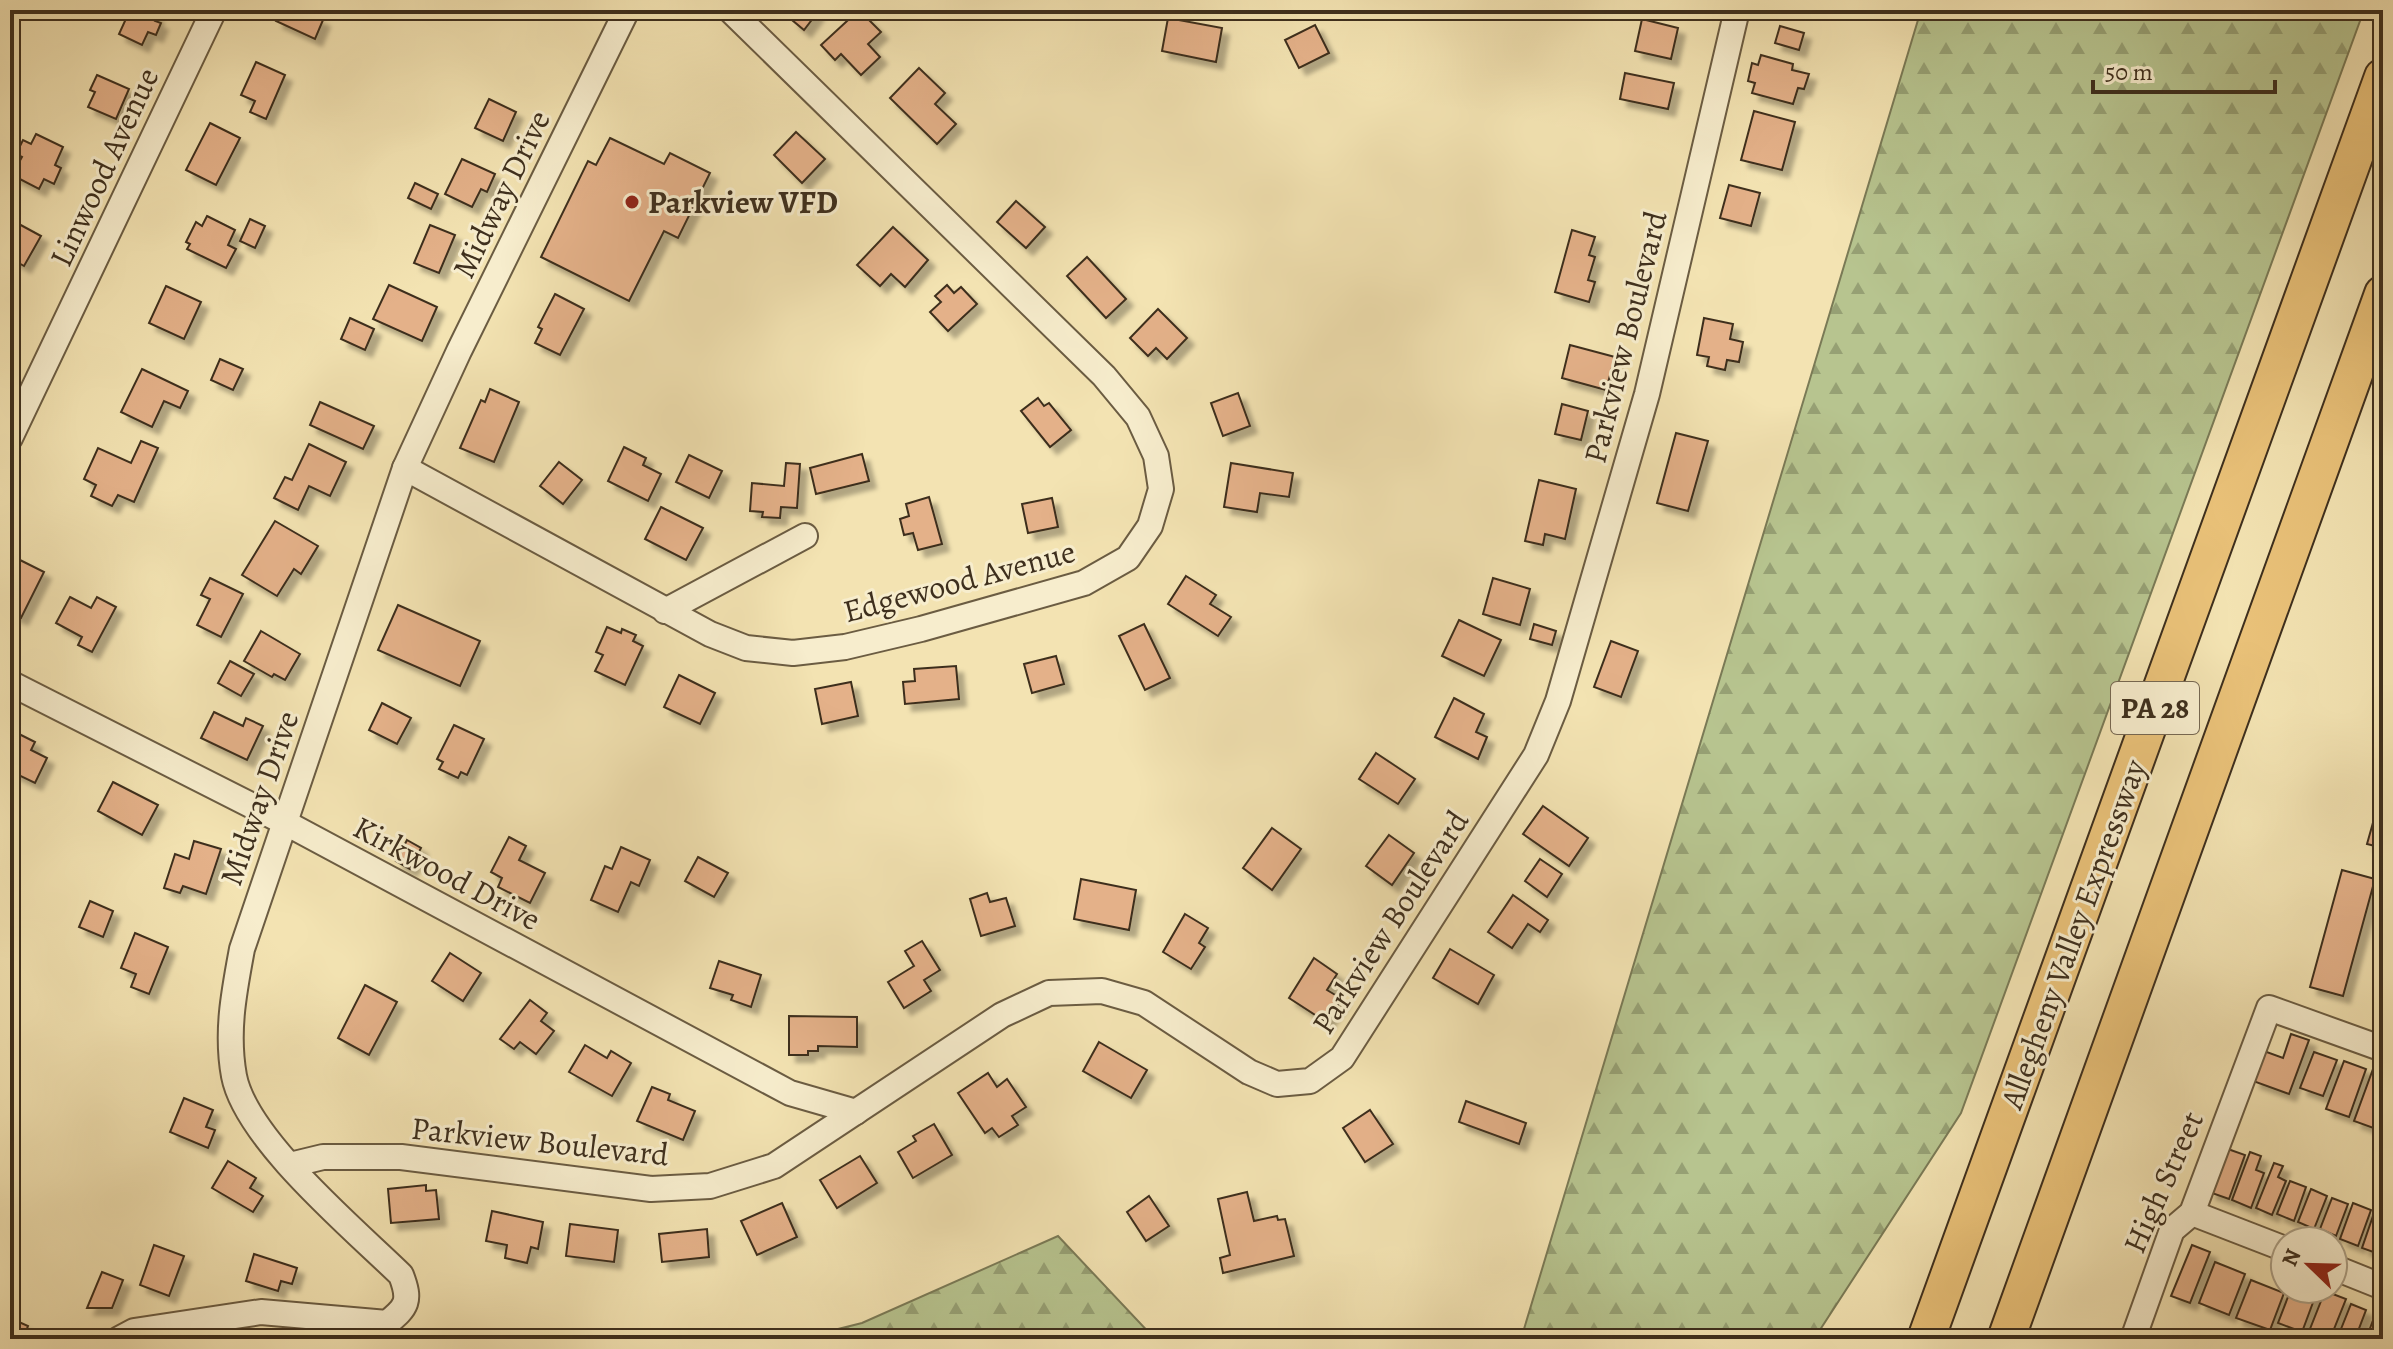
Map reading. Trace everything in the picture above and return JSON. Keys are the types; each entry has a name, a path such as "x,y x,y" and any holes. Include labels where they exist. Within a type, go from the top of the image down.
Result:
{"highway":[{"name":"Allegheny Valley Expressway","path":"1926,1339 2383,77"},
{"name":"PA 28","path":"2006,1339 2383,294"}],"street":[{"name":"Linwood Avenue","path":"10,438 214,10"},
{"name":"Midway Drive","path":"119,1339 134,1331 249,1314 387,1323 403,1310 408,1293 401,1275 290,1165 255,1125 235,1078 230,1019 242,949 405,468 459,351 627,10"},
{"name":"Edgewood Avenue","path":"405,468 710,634 746,648 793,653 845,647 921,629 1084,583 1128,558 1143,537 1150,526 1161,489 1156,456 1138,417 1104,376 730,10"},
{"name":"Parkview Boulevard","path":"290,1165 323,1157 401,1157 651,1189 710,1186 774,1166 1002,1015 1049,993 1102,991 1144,1003 1249,1072 1277,1084 1310,1081 1342,1058 1536,755 1558,701 1647,394 1737,10"},
{"path":"665,611 805,536"},
{"name":"Kirkwood Drive","path":"10,683 284,822 790,1093 856,1112"},
{"name":"High Street","path":"2141,1337 2172,1230 2192,1213 2269,1008 2382,1046"},
{"path":"2192,1213 2269,1243"},
{"path":"2349,1273 2383,1287"}],"green space":[{"path":"1921,10 2364,10 1961,1113 1814,1339 1521,1339"},
{"path":"1058,1236 1155,1339 798,1339 862,1323"}],"building":[{"path":"130,10 143,10 157,16 155,21 161,23 156,35 148,32 142,45 119,34"},
{"path":"281,10 314,10 312,15 323,20 315,39 276,21"},
{"path":"800,10 817,13 804,30 792,20"},
{"path":"859,10 881,32 868,44 880,57 861,75 841,54 835,60 821,45"},
{"path":"1168,18 1222,28 1216,62 1162,51"},
{"path":"1642,19 1678,28 1671,59 1635,51"},
{"path":"1315,25 1329,53 1299,68 1285,40"},
{"path":"1780,26 1804,33 1799,50 1775,43"},
{"path":"1761,55 1793,64 1792,70 1809,74 1804,89 1798,88 1793,104 1752,93 1755,83 1748,81 1752,63 1758,65"},
{"path":"256,62 285,75 266,119 250,112 255,101 241,95"},
{"path":"919,68 945,93 935,104 956,124 937,144 890,98"},
{"path":"1625,73 1674,83 1668,109 1620,99"},
{"path":"97,75 129,89 116,119 88,107 95,92 90,90"},
{"path":"489,99 516,112 503,141 475,128"},
{"path":"1754,111 1795,122 1782,170 1741,160"},
{"path":"210,123 240,138 216,185 186,170"},
{"path":"796,132 825,159 802,183 774,155"},
{"path":"36,134 63,147 55,165 61,168 54,184 44,179 39,189 12,175 22,157 16,154 23,140 31,144"},
{"name":"Parkview VFD","path":"610,138 664,164 670,153 710,173 678,238 664,231 629,301 541,257 588,161 596,165"},
{"path":"462,159 495,174 487,192 481,189 472,207 445,194"},
{"path":"415,183 438,194 431,209 408,198"},
{"path":"1729,185 1760,193 1751,226 1720,218"},
{"path":"1016,201 1045,227 1026,248 997,222"},
{"path":"207,216 235,230 228,245 236,249 226,268 187,249 190,244 186,242 196,222 202,226"},
{"path":"250,219 265,226 255,248 240,241"},
{"path":"17,223 41,236 24,266 10,258 10,236"},
{"path":"430,225 455,235 439,273 414,263"},
{"path":"893,227 928,260 905,287 891,274 880,286 857,265"},
{"path":"1572,230 1595,237 1589,255 1595,257 1588,280 1595,282 1589,302 1555,292"},
{"path":"1087,257 1126,299 1106,318 1067,276"},
{"path":"389,285 437,307 422,341 373,319"},
{"path":"947,285 954,293 961,287 977,304 948,331 930,312 941,302 935,296"},
{"path":"166,286 201,302 184,339 149,323"},
{"path":"555,294 584,309 560,355 535,343 542,329 538,327"},
{"path":"1158,309 1187,338 1167,359 1156,348 1148,356 1130,338"},
{"path":"350,318 374,329 365,350 341,339"},
{"path":"1704,318 1733,324 1730,339 1743,342 1739,362 1727,360 1725,370 1707,366 1709,357 1697,355"},
{"path":"1570,345 1615,357 1606,390 1562,378"},
{"path":"220,359 243,369 233,390 211,380"},
{"path":"142,369 188,391 180,408 164,401 152,427 121,412"},
{"path":"490,389 519,402 494,462 460,448 481,400 485,402"},
{"path":"1238,393 1250,426 1223,436 1211,403"},
{"path":"1038,398 1044,406 1049,403 1071,430 1050,447 1021,411"},
{"path":"320,402 374,426 363,449 310,425"},
{"path":"1562,404 1588,411 1581,440 1555,434"},
{"path":"1676,433 1708,441 1688,511 1657,503"},
{"path":"141,441 158,448 134,502 118,495 112,506 91,496 96,485 84,479 98,448 131,463"},
{"path":"309,444 346,462 330,496 309,486 298,510 274,498 285,477 292,480"},
{"path":"624,447 646,458 643,465 661,474 648,501 608,481"},
{"path":"862,454 869,481 816,494 810,468"},
{"path":"689,455 722,471 709,498 676,482"},
{"path":"559,462 582,480 563,504 540,486"},
{"path":"786,463 800,464 797,508 781,507 780,518 762,517 763,512 750,511 752,483 784,486"},
{"path":"1231,463 1293,473 1289,497 1260,493 1257,512 1224,507"},
{"path":"1539,480 1576,489 1565,539 1545,534 1543,545 1525,541"},
{"path":"929,497 942,544 918,550 913,533 904,535 900,519 909,516 906,504"},
{"path":"1052,498 1058,527 1028,533 1022,504"},
{"path":"661,507 703,528 686,560 645,539"},
{"path":"275,521 318,546 301,574 294,569 277,596 242,575"},
{"path":"10,555 44,572 21,618 10,613"},
{"path":"1186,576 1216,595 1210,604 1231,617 1218,636 1168,604"},
{"path":"210,578 243,594 221,637 197,625 210,599 201,595"},
{"path":"1493,578 1530,589 1520,625 1483,614"},
{"path":"70,597 91,608 97,597 116,607 92,652 78,645 82,637 56,623"},
{"path":"398,605 480,641 460,686 378,650"},
{"path":"1459,620 1501,640 1484,676 1442,656"},
{"path":"1144,624 1170,678 1145,690 1119,636"},
{"path":"1534,624 1556,631 1552,645 1530,639"},
{"path":"607,627 636,635 633,641 643,646 625,685 595,671 603,655 596,652"},
{"path":"261,631 300,654 285,680 274,674 272,677 244,661"},
{"path":"1611,641 1638,651 1621,697 1594,687"},
{"path":"1056,656 1064,684 1032,693 1024,664"},
{"path":"230,661 254,674 241,696 218,683"},
{"path":"956,666 959,699 905,704 903,682 915,681 914,669"},
{"path":"679,675 715,693 700,724 664,707"},
{"path":"851,682 858,716 822,724 815,689"},
{"path":"1454,698 1484,714 1476,732 1487,737 1478,759 1435,737"},
{"path":"382,703 411,718 397,744 369,730"},
{"path":"214,712 243,726 246,718 263,726 247,760 201,738"},
{"path":"454,725 484,739 467,775 461,772 458,778 439,769 443,762 437,759"},
{"path":"11,730 35,742 31,750 47,758 35,783 10,771"},
{"path":"1376,753 1415,779 1398,804 1359,779"},
{"path":"113,782 158,805 142,835 98,811"},
{"path":"2383,787 2383,848 2367,844"},
{"path":"1543,806 1588,838 1569,866 1523,834"},
{"path":"1272,828 1301,849 1272,890 1243,868"},
{"path":"1389,835 1414,853 1392,885 1366,866"},
{"path":"509,837 526,846 519,860 545,873 530,903 498,887 502,878 491,872"},
{"path":"407,840 421,848 410,869 396,861"},
{"path":"194,841 221,849 206,894 183,886 180,893 164,888 175,854 189,859"},
{"path":"621,847 650,860 639,886 631,882 618,912 591,900 605,866 612,869"},
{"path":"698,857 728,873 714,897 685,881"},
{"path":"1540,859 1562,874 1547,897 1525,881"},
{"path":"2342,870 2375,879 2343,996 2310,987"},
{"path":"1081,879 1136,890 1129,930 1074,919"},
{"path":"987,893 990,902 1006,898 1015,926 981,936 970,899"},
{"path":"1513,895 1548,920 1540,932 1528,924 1512,948 1488,932"},
{"path":"90,901 113,911 103,937 79,927"},
{"path":"1185,914 1208,928 1199,943 1205,947 1191,969 1163,952"},
{"path":"135,933 168,947 149,994 131,987 136,974 121,968"},
{"path":"922,941 940,970 924,980 931,991 904,1008 888,982 914,966 905,951"},
{"path":"1450,949 1494,975 1478,1004 1433,978"},
{"path":"450,953 481,973 463,1001 432,981"},
{"path":"1314,958 1337,974 1327,990 1342,999 1326,1022 1289,998"},
{"path":"719,961 761,975 751,1007 731,1000 733,995 710,988"},
{"path":"365,985 397,1002 369,1055 338,1038"},
{"path":"530,1000 547,1013 541,1021 554,1031 536,1054 520,1042 514,1049 500,1039"},
{"path":"789,1016 857,1017 857,1047 818,1046 818,1051 808,1051 808,1055 789,1055"},
{"path":"2291,1034 2309,1040 2289,1094 2253,1081 2264,1051 2283,1058"},
{"path":"1099,1042 1147,1070 1131,1098 1083,1071"},
{"path":"585,1045 607,1058 611,1051 631,1063 612,1096 569,1072"},
{"path":"2314,1052 2337,1060 2323,1096 2300,1088"},
{"path":"2344,1061 2366,1069 2349,1117 2326,1109"},
{"path":"2373,1069 2383,1073 2383,1118 2379,1130 2354,1121"},
{"path":"988,1073 997,1087 1007,1079 1026,1107 1012,1116 1018,1125 999,1137 992,1128 985,1133 958,1093"},
{"path":"652,1087 670,1094 668,1100 695,1111 683,1140 637,1121"},
{"path":"184,1098 213,1110 206,1127 215,1130 208,1148 170,1132"},
{"path":"1466,1101 1526,1123 1519,1144 1459,1122"},
{"path":"1370,1110 1393,1144 1365,1162 1343,1128"},
{"path":"934,1124 952,1155 913,1178 898,1152 916,1141 913,1136"},
{"path":"2225,1148 2245,1155 2229,1199 2209,1192"},
{"path":"2250,1152 2261,1156 2256,1170 2264,1173 2251,1208 2232,1200"},
{"path":"860,1156 877,1183 837,1208 820,1180"},
{"path":"228,1161 256,1178 250,1188 263,1196 253,1212 212,1188"},
{"path":"2274,1163 2283,1166 2278,1177 2286,1181 2272,1215 2256,1208"},
{"path":"2290,1181 2306,1187 2294,1221 2277,1214"},
{"path":"426,1185 426,1191 436,1190 439,1219 391,1223 388,1189"},
{"path":"2311,1189 2327,1196 2316,1225 2298,1222"},
{"path":"1247,1192 1254,1221 1277,1216 1278,1220 1285,1219 1294,1256 1223,1273 1220,1258 1230,1255 1218,1199"},
{"path":"1149,1196 1169,1226 1146,1241 1127,1212"},
{"path":"2332,1198 2348,1204 2340,1225 2322,1225"},
{"path":"782,1203 797,1237 757,1255 741,1221"},
{"path":"2353,1203 2371,1210 2358,1246 2349,1242 2349,1225 2345,1225"},
{"path":"492,1211 543,1222 538,1249 531,1247 527,1263 505,1258 507,1245 486,1241"},
{"path":"2374,1213 2383,1217 2383,1244 2379,1254 2362,1248"},
{"path":"570,1224 618,1230 614,1262 566,1256"},
{"path":"707,1229 709,1257 662,1262 659,1234"},
{"path":"154,1245 184,1256 169,1296 140,1285"},
{"path":"2192,1245 2210,1252 2190,1303 2171,1296"},
{"path":"254,1254 297,1268 292,1284 281,1281 278,1291 246,1281"},
{"path":"2215,1262 2245,1274 2229,1315 2199,1303"},
{"path":"102,1272 123,1280 112,1308 87,1308"},
{"path":"2251,1280 2269,1287 2269,1305 2279,1305 2270,1330 2236,1318"},
{"path":"2351,1304 2366,1310 2355,1339 2337,1339"},
{"path":"2285,1305 2312,1305 2302,1332 2278,1323"},
{"path":"2319,1305 2344,1305 2330,1339 2306,1339"},
{"path":"2378,1307 2383,1309 2383,1339 2366,1339"},
{"path":"10,1318 28,1326 23,1339 10,1339"}],"place":[{"name":"Parkview VFD","path":"632,202"}]}
